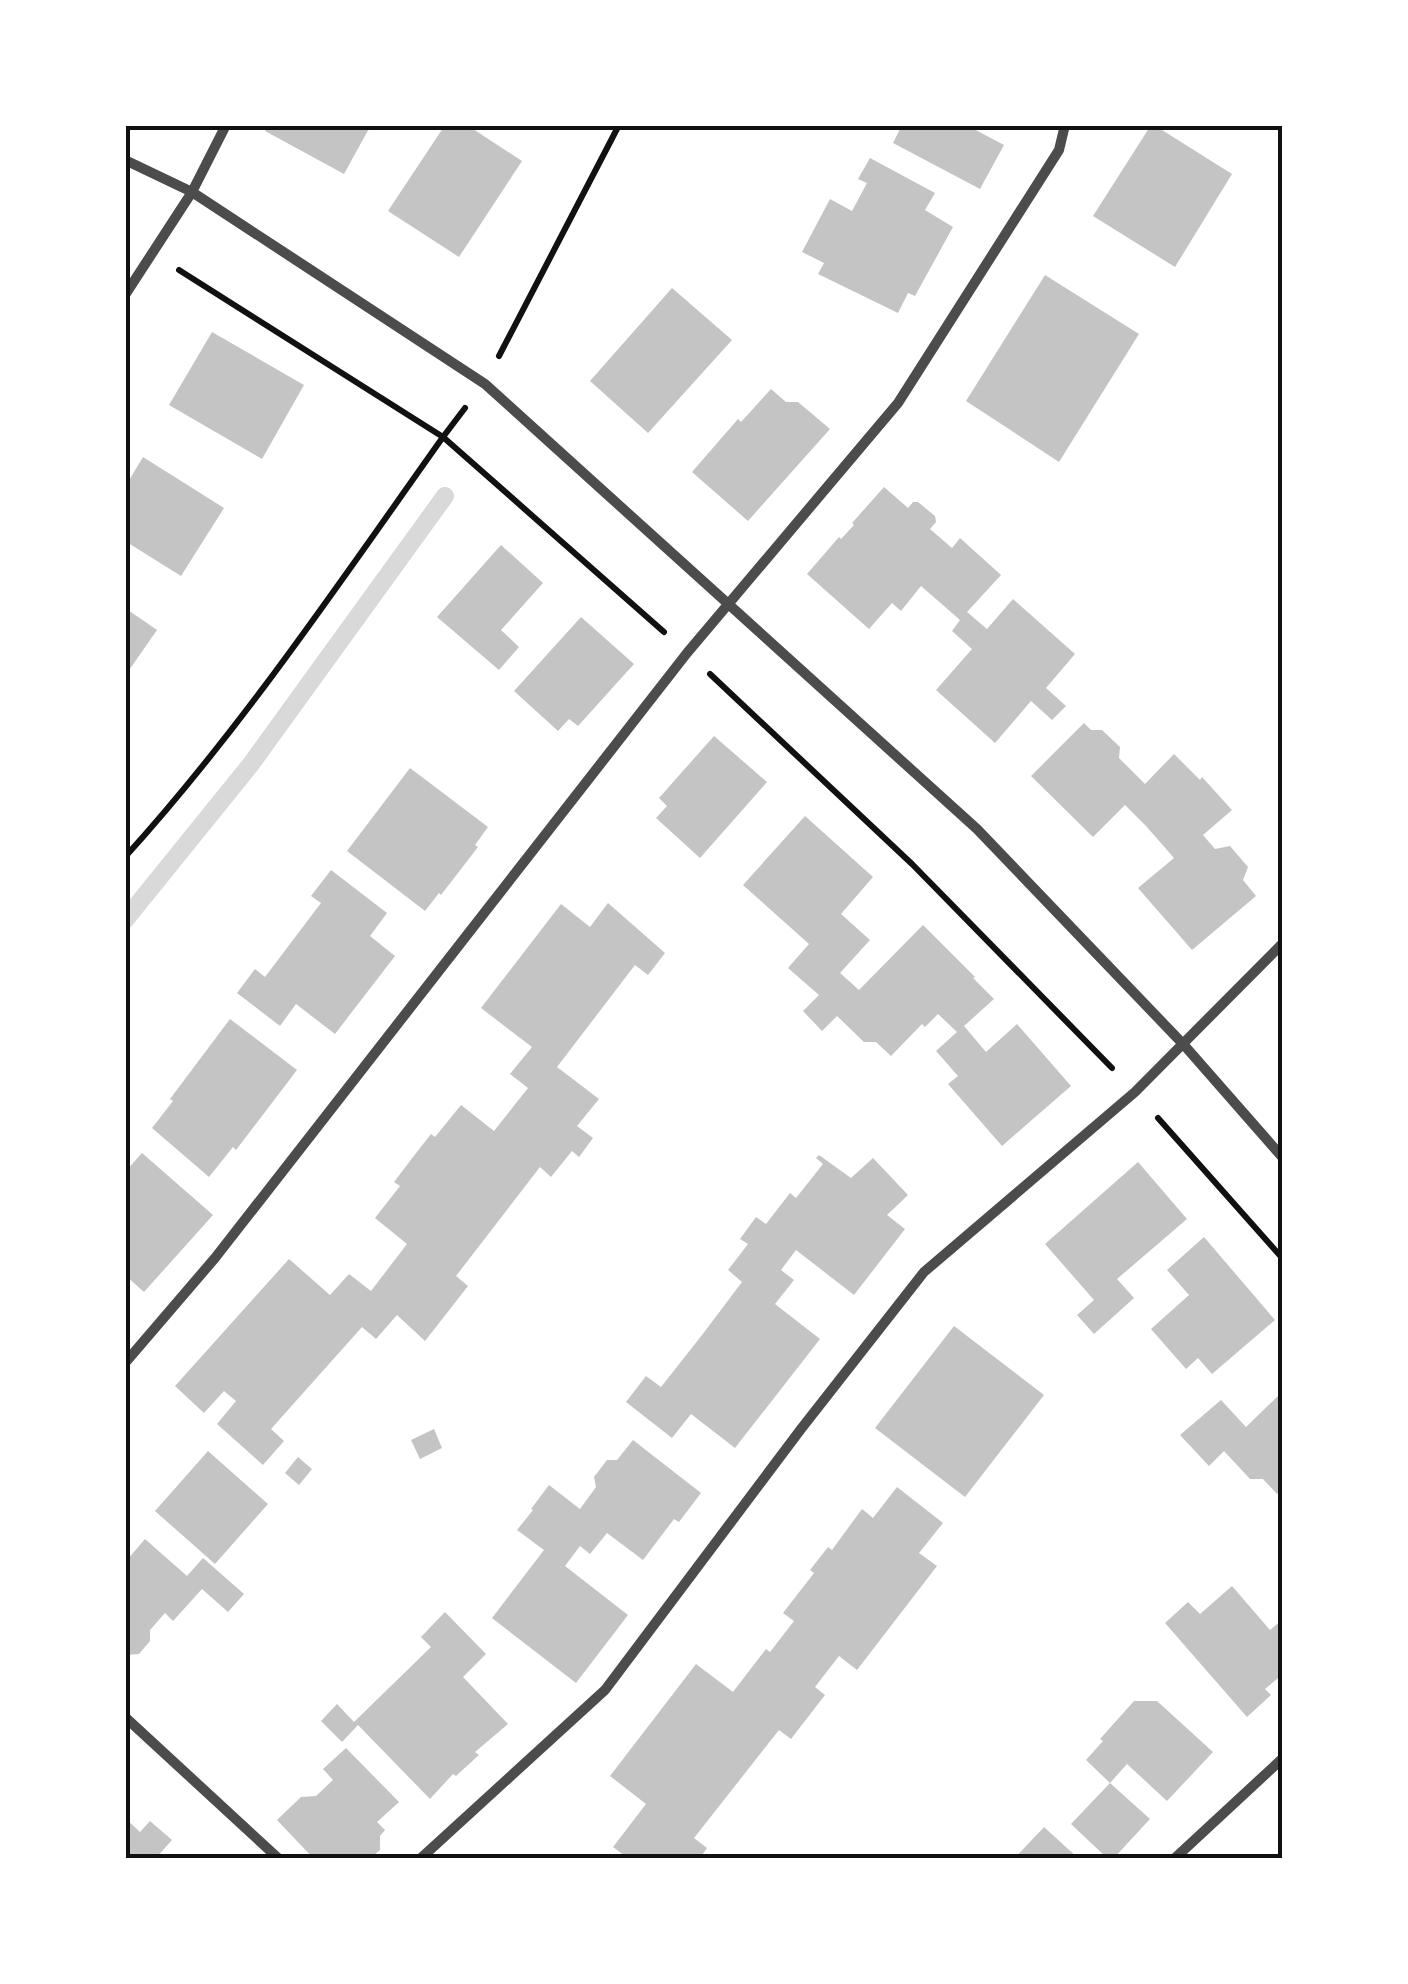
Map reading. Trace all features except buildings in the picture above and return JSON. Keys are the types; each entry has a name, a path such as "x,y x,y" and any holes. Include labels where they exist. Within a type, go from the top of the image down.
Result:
{"street":[{"path":"125,295 192,192 226,125"},
{"path":"125,1363 215,1258 688,653 898,402 1059,150 1064,125"},
{"path":"125,160 192,192 485,384 977,829 1184,1045 1283,1158"},
{"path":"420,1859 604,1690 924,1272 1135,1092 1283,943"},
{"path":"125,1717 279,1859"},
{"path":"1174,1859 1283,1758"}],"path":[{"path":"515,326 619,125"},
{"path":"153,254 443,436 688,653 912,864 1135,1092 1283,1259"},
{"path":"125,858 166,812 310,625 450,427"}],"waterway":[{"path":"125,920 251,764 445,496"}]}
